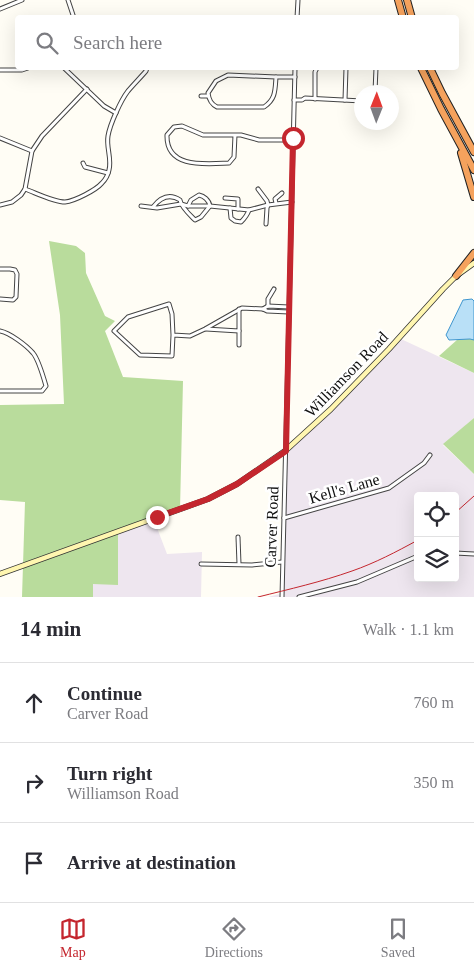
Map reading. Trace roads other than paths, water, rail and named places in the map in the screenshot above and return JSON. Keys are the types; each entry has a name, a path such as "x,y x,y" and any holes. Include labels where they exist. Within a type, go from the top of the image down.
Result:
{"highway":[{"path":"398,0 402,15"},
{"path":"407,0 411,15"},
{"path":"422,70 474,170"},
{"path":"431,70 474,152"},
{"path":"442,93 458,115 474,144"},
{"path":"456,138 474,197"},
{"path":"456,276 474,253"}],"main road":[{"name":"Williamson Road","path":"0,574 208,499 237,484 286,451 331,410 443,288 474,263"}],"street":[{"path":"0,9 22,0"},
{"path":"68,0 73,15"},
{"path":"297,15 298,0"},
{"path":"0,70 15,70"},
{"path":"66,70 104,106 116,113"},
{"path":"25,189 57,201 65,202 71,201 99,186 108,173 110,164 107,141 116,113 128,91 146,70"},
{"name":"Carver Road","path":"282,597 295,70"},
{"path":"314,99 316,70"},
{"path":"345,100 346,70"},
{"path":"375,85 376,70"},
{"path":"276,77 273,99 264,107 217,107 211,103 208,96 211,87 216,81 228,75 295,77"},
{"path":"0,205 17,199 25,189 32,151 42,136 87,90"},
{"path":"201,96 208,96"},
{"path":"294,98 302,100 305,98 354,101"},
{"path":"235,135 234,157 229,163 199,164 183,161 166,144 167,135 174,127 182,126 203,135 235,135 241,135 259,140 292,140"},
{"path":"0,138 32,151"},
{"path":"84,163 86,167 108,173"},
{"path":"258,189 268,205 266,208 266,224"},
{"path":"276,204 275,198 282,193"},
{"path":"188,206 199,195 203,195 210,202 210,206"},
{"path":"153,207 158,201 168,196 175,196 195,220 201,217 210,206"},
{"path":"225,198 238,199 238,209"},
{"path":"140,206 157,208 181,204 249,210 292,202"},
{"path":"230,208 231,218 241,222 248,215 249,210"},
{"path":"0,269 15,270 17,274 16,296 12,300 0,300"},
{"path":"268,306 268,299 274,289"},
{"path":"169,304 172,314 173,335 172,356 140,355 114,332 128,317 169,304"},
{"path":"263,309 268,306 289,307"},
{"path":"173,335 190,336 242,308 289,312"},
{"path":"239,310 239,345"},
{"path":"205,329 239,331"},
{"path":"0,331 14,338 34,354 46,386 42,391 0,391"},
{"name":"Kell's Lane","path":"284,518 389,488 424,463 430,455"},
{"path":"238,537 239,564"},
{"path":"459,553 474,554"},
{"path":"299,597 357,582 414,558"},
{"path":"201,564 282,562"}],"water":[{"path":"472,299 474,301 474,340 449,340 446,335 463,300"}],"railway":[{"path":"459,509 474,496"},
{"path":"258,597 352,571 414,542"}]}
